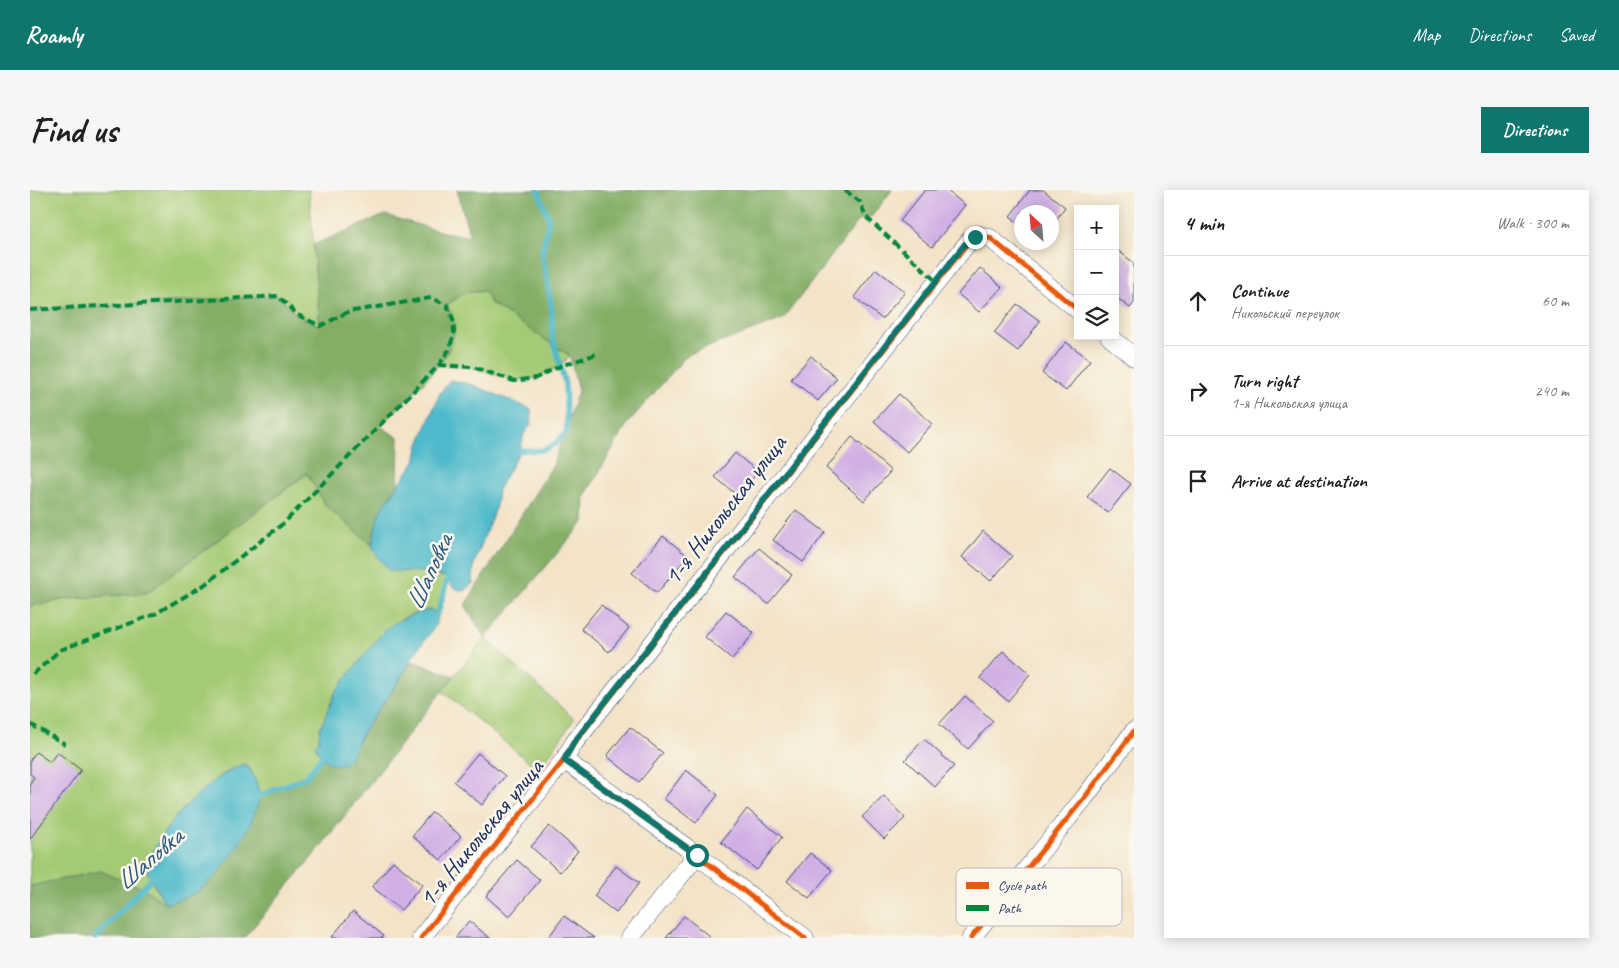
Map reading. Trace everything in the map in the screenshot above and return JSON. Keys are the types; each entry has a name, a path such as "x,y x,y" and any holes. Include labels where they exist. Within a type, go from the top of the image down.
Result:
{"street":[{"name":"1-я Никольская улица","path":"421,938 564,760 574,742 964,245 980,235 990,238 1074,307"},
{"path":"1114,340 1134,357"},
{"path":"1028,868 1085,797 1134,731"},
{"path":"564,760 697,855 805,938"},
{"path":"630,938 697,855"},
{"path":"971,938 981,926"}],"green space":[{"path":"30,190 309,190 320,326 296,314 278,296 30,310"},
{"path":"457,190 892,190 872,216 860,219 783,319 687,355 627,424 585,496 584,522 485,638 465,605 553,465 578,391 570,356 489,302 485,291 464,293 447,305 453,321 454,331 445,356 412,395 380,426 399,438 398,484 379,513 372,545 325,505 307,473 147,593 67,599 30,606 30,310 278,296 296,314 320,326 313,245 385,215 439,231 470,237"},
{"path":"486,291 489,302 570,356 560,366 536,378 514,381 473,367 439,365 449,350 453,319 447,305 464,293"},
{"path":"308,473 325,505 372,545 377,556 390,570 423,572 447,577 438,613 425,610 412,614 383,632 336,691 320,729 319,740 315,746 321,756 306,777 259,796 251,770 244,764 232,768 218,778 176,816 150,879 166,904 143,888 30,886 30,606 67,599 147,593"},
{"path":"485,638 574,719 539,770 442,691"},
{"path":"411,661 454,676 314,855 244,938 30,938 30,886 100,871 143,888 166,904 254,815 259,796 306,777 321,756 329,762 355,747"}],"water":[{"path":"450,380 473,385 531,409 532,423 524,434 520,450 498,490 496,506 474,564 473,583 464,591 453,588 447,577 423,572 390,571 377,556 372,545 379,513 415,461 419,444 440,393"},
{"path":"431,610 438,613 434,628 415,653 365,729 350,757 342,764 337,765 329,762 322,757 315,746 319,740 320,729 336,691 383,632 405,618"},
{"path":"245,764 255,780 259,798 251,823 244,836 227,862 207,884 187,897 166,904 147,872 151,855 168,827 191,801 205,788 232,769"}],"building":[{"path":"925,190 946,190 965,205 932,247 900,221"},
{"path":"1030,190 1043,190 1065,207 1059,215 1059,205 1018,205"},
{"path":"1014,211 1014,219 1010,216"},
{"path":"1119,251 1134,263 1134,303 1130,308 1119,299"},
{"path":"980,268 1002,287 979,312 958,294"},
{"path":"876,269 905,292 882,319 854,297"},
{"path":"1017,304 1040,321 1018,351 994,333"},
{"path":"1066,342 1090,360 1066,391 1042,373"},
{"path":"811,356 837,378 818,401 791,379"},
{"path":"899,394 932,424 907,452 874,421"},
{"path":"852,437 891,471 864,501 826,468"},
{"path":"735,453 758,472 738,496 715,477"},
{"path":"1110,468 1131,484 1108,513 1087,497"},
{"path":"796,510 825,532 803,562 773,540"},
{"path":"983,531 1012,556 991,581 962,557"},
{"path":"663,536 688,556 657,593 632,573"},
{"path":"759,548 792,575 768,604 735,577"},
{"path":"601,605 629,628 609,652 581,629"},
{"path":"726,611 754,633 732,659 705,637"},
{"path":"1003,651 1030,674 1008,701 980,678"},
{"path":"965,696 993,721 968,749 939,724"},
{"path":"630,727 663,753 639,782 607,756"},
{"path":"924,739 954,766 935,787 905,760"},
{"path":"36,752 50,762 57,752 81,770 30,839 30,783 34,777 30,774 30,760"},
{"path":"478,753 505,776 482,805 454,782"},
{"path":"686,770 718,795 696,823 664,799"},
{"path":"884,796 905,818 884,839 862,817"},
{"path":"747,809 782,837 757,870 721,842"},
{"path":"432,812 461,836 441,860 412,836"},
{"path":"549,826 578,851 560,872 531,847"},
{"path":"810,853 832,870 809,898 787,881"},
{"path":"517,860 540,880 509,917 486,896"},
{"path":"393,861 422,885 401,910 372,887"},
{"path":"616,866 639,883 616,913 594,896"},
{"path":"353,911 384,936 382,938 332,937"},
{"path":"564,916 594,938 548,938"},
{"path":"684,916 709,936 707,938 666,938"},
{"path":"469,921 490,938 455,938"}],"waterway":[{"name":"Шаповка","path":"514,452 546,449 556,443 567,432 565,384 552,335 552,309 542,252 549,219 538,190"},
{"name":"Шаповка","path":"433,618 438,613 450,571"},
{"name":"Шаповка","path":"254,800 259,796 306,777 325,752"},
{"name":"Шаповка","path":"95,938 155,875"}],"marked path":[{"path":"845,190 860,202 866,217 936,281"},
{"path":"30,310 278,296 296,314 320,326 348,312 431,298 447,305 453,319 454,333 449,350 439,365 284,523 204,585 155,614 60,650 30,677"},
{"path":"439,365 473,367 514,381 536,378 560,366 597,354"},
{"path":"30,724 65,744"}],"cycle path":[{"path":"421,938 564,760 574,743 970,240 980,235 990,238 1074,307"},
{"path":"1028,868 1085,797 1134,731"},
{"path":"564,760 697,855 805,938"},
{"path":"971,938 981,926"}],"route":[{"path":"697,855 564,760 574,742 964,245 975,237"}]}
